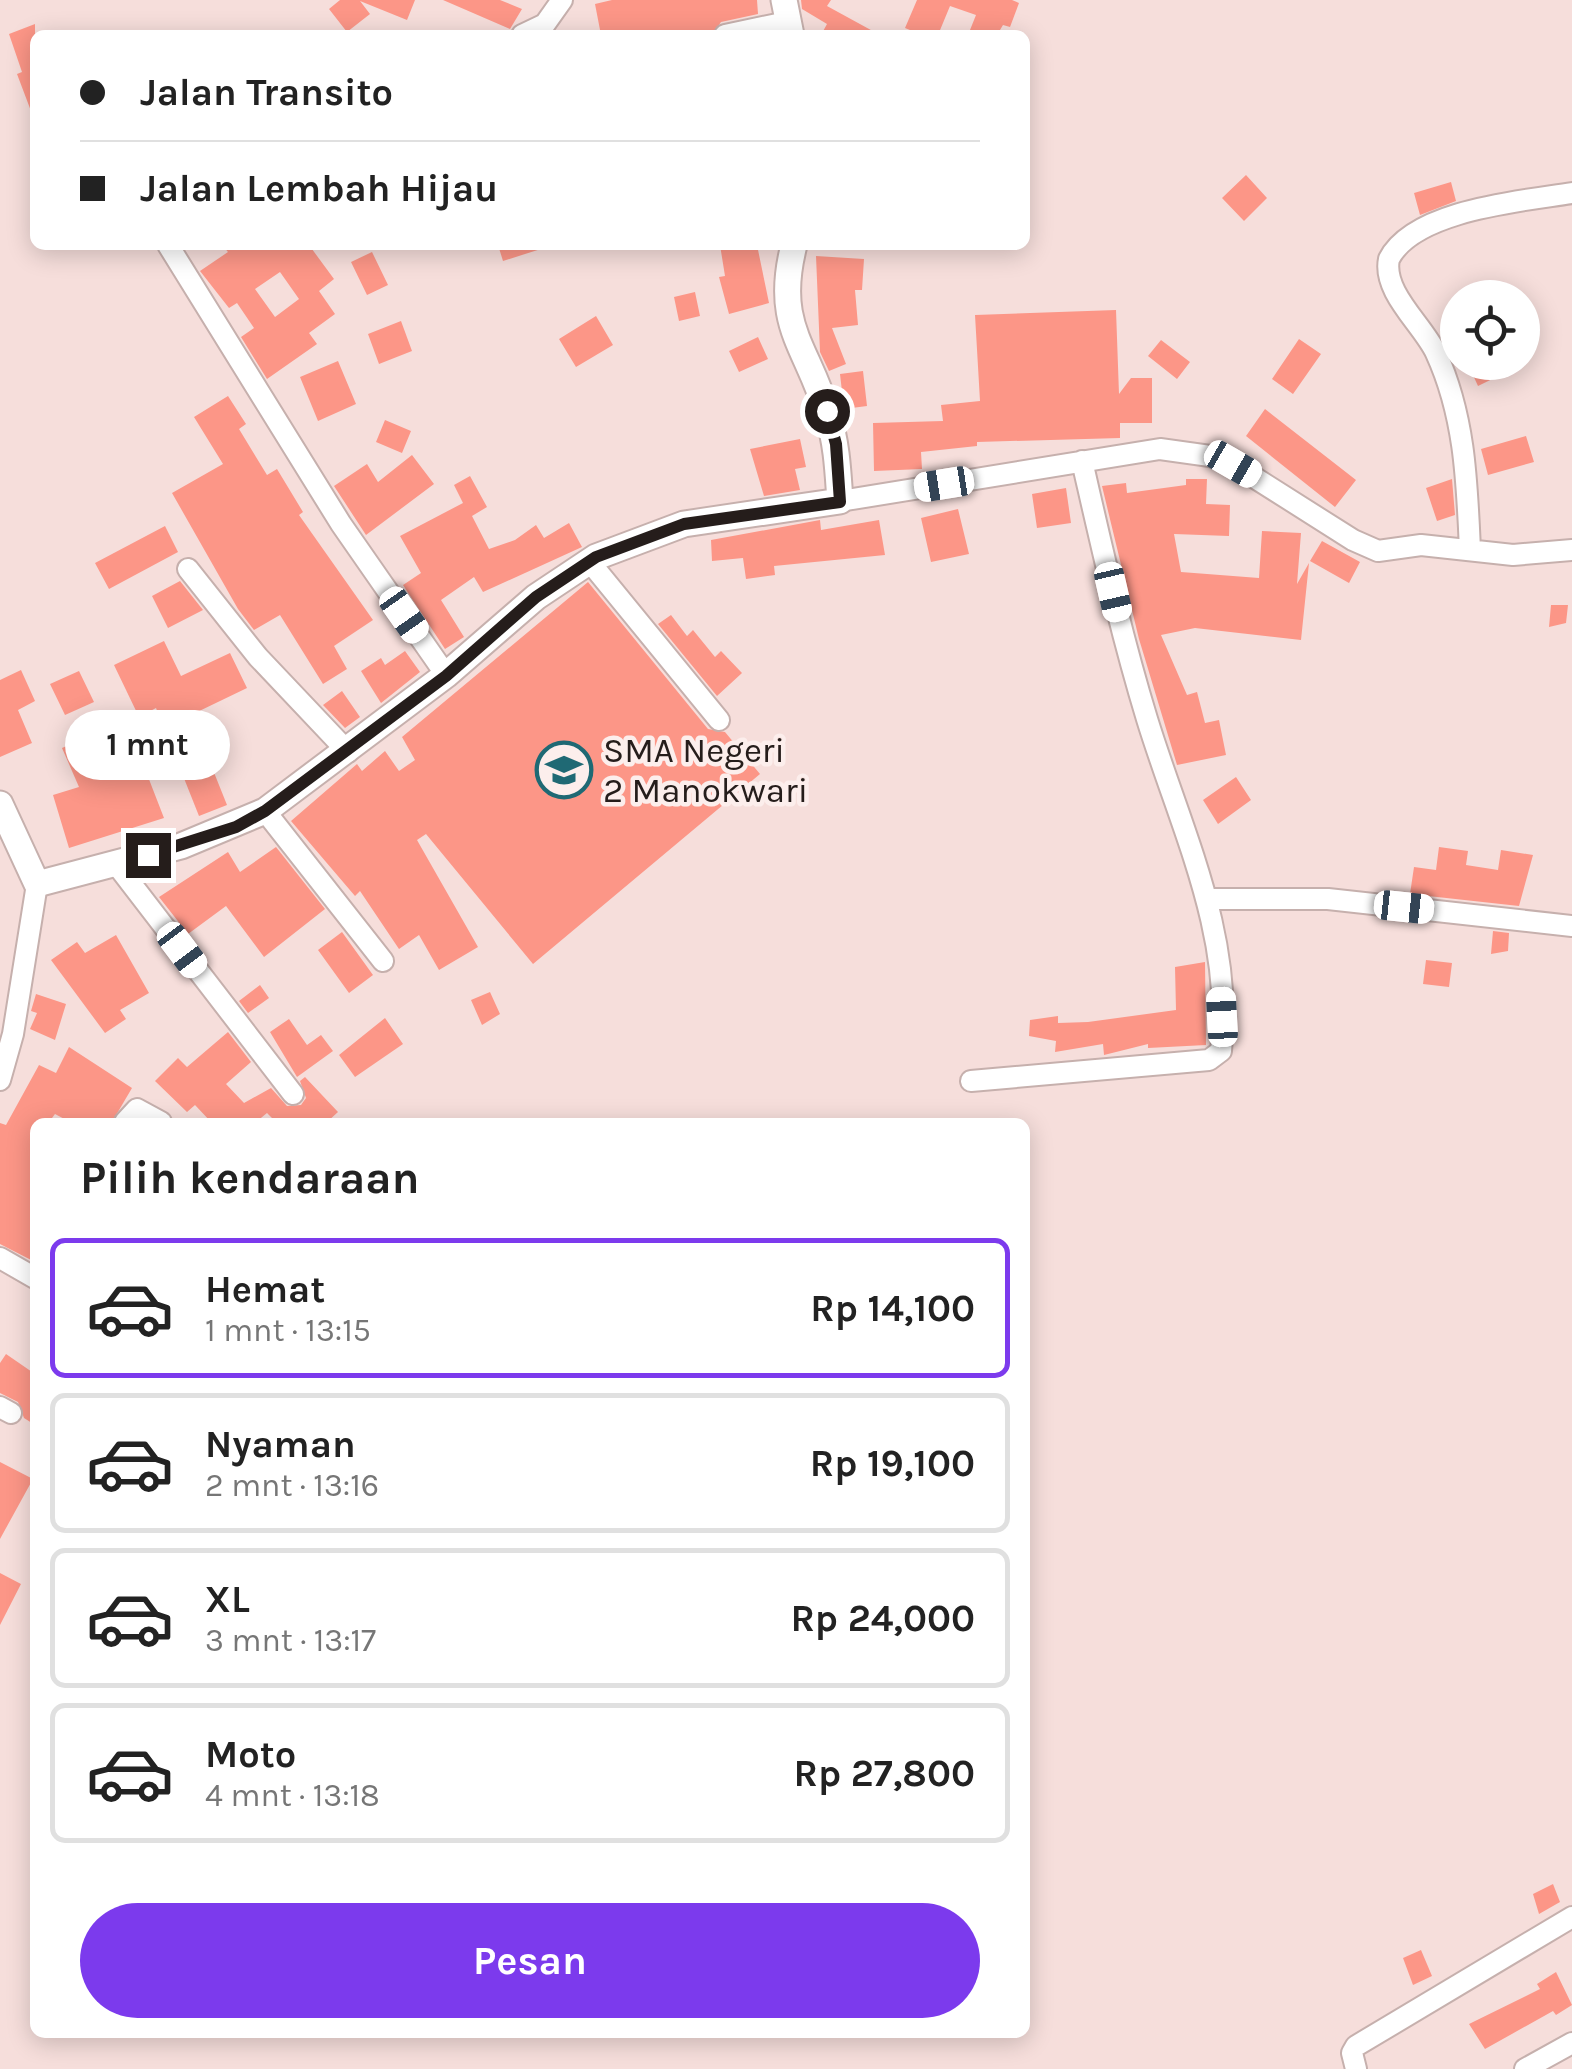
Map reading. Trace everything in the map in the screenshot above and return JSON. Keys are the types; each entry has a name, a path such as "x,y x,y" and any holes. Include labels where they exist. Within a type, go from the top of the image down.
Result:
{"street":[{"path":"544,30 562,0"},
{"path":"744,30 787,19"},
{"path":"1470,550 1458,410 1428,337 1391,283 1388,259 1420,229 1490,206 1572,193"},
{"path":"171,250 341,524 446,676"},
{"path":"794,250 788,319 827,411 836,444 840,502"},
{"path":"37,884 236,827 265,811 446,676 536,597 592,559 642,536 684,524 1160,449 1210,456 1258,479 1378,550 1421,545 1513,555 1572,550"},
{"path":"971,1081 1084,1073 1217,1057 1222,1038 1209,899 1128,658 1082,461"},
{"path":"592,559 719,720"},
{"path":"188,569 258,656 348,752"},
{"path":"0,804 37,884 13,1034 0,1080"},
{"path":"265,811 383,961"},
{"path":"116,864 292,1094"},
{"path":"1209,899 1328,899 1572,926"},
{"path":"129,1118 136,1109 153,1118"},
{"path":"0,1258 30,1275"},
{"path":"1356,2069 1352,2053 1356,2046 1572,1917"},
{"path":"1524,2069 1572,2042"}],"building":[{"path":"340,0 415,0 407,20 360,1 370,14 350,30 329,9"},
{"path":"443,0 500,0 522,9 510,29"},
{"path":"612,0 757,0 758,14 721,22 715,30 600,30 595,4"},
{"path":"801,0 831,0 827,6 871,30 824,30 827,24 802,9"},
{"path":"917,0 1019,3 1010,27 1003,25 1000,30 970,30 976,15 950,6 940,30 905,28"},
{"path":"35,24 35,30 30,30 30,108 17,74 22,72 9,34"},
{"path":"1246,175 1267,198 1244,221 1222,198"},
{"path":"1451,182 1456,201 1420,215 1414,193"},
{"path":"226,250 313,250 334,279 319,291 335,314 309,333 317,344 267,379 241,337 254,328 237,303 229,308 200,271","holes":["280,272 299,299 275,317 255,289"]},
{"path":"500,250 538,250 503,261"},
{"path":"721,250 758,250 769,303 729,314 719,277 725,276"},
{"path":"372,252 388,285 367,295 351,262"},
{"path":"816,256 864,259 862,290 855,290 858,325 832,328 846,364 829,371 820,352"},
{"path":"695,292 700,316 679,321 674,297"},
{"path":"1116,310 1119,394 1131,378 1152,378 1152,423 1120,423 1120,438 977,442 977,446 921,452 922,469 874,471 873,423 943,421 941,405 980,401 975,315"},
{"path":"596,316 613,345 576,367 559,339"},
{"path":"401,321 412,351 379,364 368,334"},
{"path":"758,337 768,359 739,372 729,351"},
{"path":"1299,339 1321,354 1293,394 1272,379"},
{"path":"1161,340 1190,362 1177,379 1148,356"},
{"path":"338,361 356,404 318,421 300,377"},
{"path":"863,371 867,406 844,409 840,374"},
{"path":"228,396 246,424 239,429 267,475 277,469 303,512 299,515 373,620 334,646 347,669 323,684 280,615 254,630 172,493 223,464 194,417"},
{"path":"1265,409 1356,480 1335,507 1246,436"},
{"path":"385,420 411,431 402,453 376,442"},
{"path":"1526,436 1534,462 1488,475 1481,449"},
{"path":"800,439 806,467 795,469 800,490 764,496 750,449"},
{"path":"412,455 434,484 366,535 334,486 367,464 378,482"},
{"path":"470,476 487,507 472,516 489,549 515,540 536,525 544,538 569,523 582,547 483,592 474,577 441,600 464,637 445,649 403,585 421,573 400,536 463,503 454,485"},
{"path":"1186,479 1207,479 1206,504 1230,505 1229,536 1174,534 1181,572 1259,578 1262,531 1301,533 1297,584 1309,563 1301,640 1195,628 1161,635 1187,695 1197,692 1205,723 1219,720 1226,755 1177,765 1139,639 1102,486 1126,483 1127,493 1186,485"},
{"path":"1452,479 1455,515 1437,521 1426,488"},
{"path":"1066,488 1071,523 1037,528 1032,494"},
{"path":"958,509 969,554 931,562 921,518"},
{"path":"820,520 821,530 879,520 885,555 774,566 775,575 746,579 743,558 712,561 711,540"},
{"path":"165,526 178,552 109,589 95,563"},
{"path":"1322,541 1360,562 1349,583 1310,561"},
{"path":"180,581 203,610 168,628 152,596"},
{"name":"SMA Negeri 2 Manokwari","path":"588,582 708,729 725,732 760,774 533,964 426,834 417,840 478,947 439,970 419,935 399,949 360,891 355,896 291,821 357,764 362,771 385,751 399,771 415,760 402,737"},
{"path":"1551,605 1568,605 1566,623 1549,627"},
{"path":"671,615 687,636 693,630 715,657 721,651 742,673 717,696 658,624"},
{"path":"164,641 181,676 230,653 247,688 191,715 227,805 199,816 156,708 139,717 114,665"},
{"path":"405,651 420,672 381,703 361,671 381,658 385,665"},
{"path":"21,670 35,701 18,710 32,743 0,757 0,680"},
{"path":"79,671 94,702 65,715 50,684"},
{"path":"342,691 360,717 345,728 323,705"},
{"path":"126,720 164,818 69,848 53,795 79,787 62,748"},
{"path":"1236,777 1251,800 1218,824 1203,800"},
{"path":"276,847 325,909 264,957 226,906 188,934 159,897 228,852 240,872"},
{"path":"1439,847 1468,851 1466,865 1498,870 1501,850 1533,855 1519,906 1410,894 1414,867 1436,870"},
{"path":"1493,931 1509,933 1508,951 1491,954"},
{"path":"342,932 373,975 349,993 318,950"},
{"path":"116,935 149,993 120,1010 126,1019 105,1033 51,960 77,942 85,953"},
{"path":"1426,960 1452,963 1449,987 1423,984"},
{"path":"1205,962 1206,1045 1148,1048 1148,1044 1104,1055 1103,1044 1055,1052 1056,1041 1029,1036 1030,1020 1058,1016 1058,1023 1088,1022 1176,1010 1175,967"},
{"path":"260,985 269,998 248,1013 239,1001"},
{"path":"490,992 500,1014 482,1025 471,1000"},
{"path":"36,994 66,1004 55,1040 30,1029 37,1013 31,1011"},
{"path":"385,1018 403,1044 355,1077 339,1055"},
{"path":"289,1019 307,1045 321,1035 333,1051 297,1077 270,1032"},
{"path":"228,1032 251,1062 226,1084 244,1103 271,1088 287,1106 301,1105 306,1098 300,1081 305,1077 338,1112 331,1118 272,1118 267,1113 261,1118 207,1118 195,1105 187,1112 155,1081 178,1058 187,1067"},
{"path":"69,1047 132,1088 114,1118 62,1118 55,1114 52,1118 30,1118 30,1259 0,1244 0,1123 6,1125 39,1065 56,1073"},
{"path":"6,1354 30,1371 30,1422 24,1418 18,1402 0,1393 0,1363"},
{"path":"0,1462 30,1477 30,1484 0,1539"},
{"path":"0,1573 21,1584 0,1625"},
{"path":"1553,1884 1560,1902 1539,1914 1533,1894"},
{"path":"1421,1950 1432,1976 1413,1985 1403,1958"},
{"path":"1556,1972 1572,2005 1556,2015 1553,2011 1485,2049 1469,2024 1540,1989 1537,1984"}],"place":[{"name":"SMA Negeri 2 Manokwari","path":"564,770"}],"route":[{"path":"148,855 236,827 265,811 446,676 536,597 596,557 642,536 684,524 840,502 836,444 827,411"}]}
